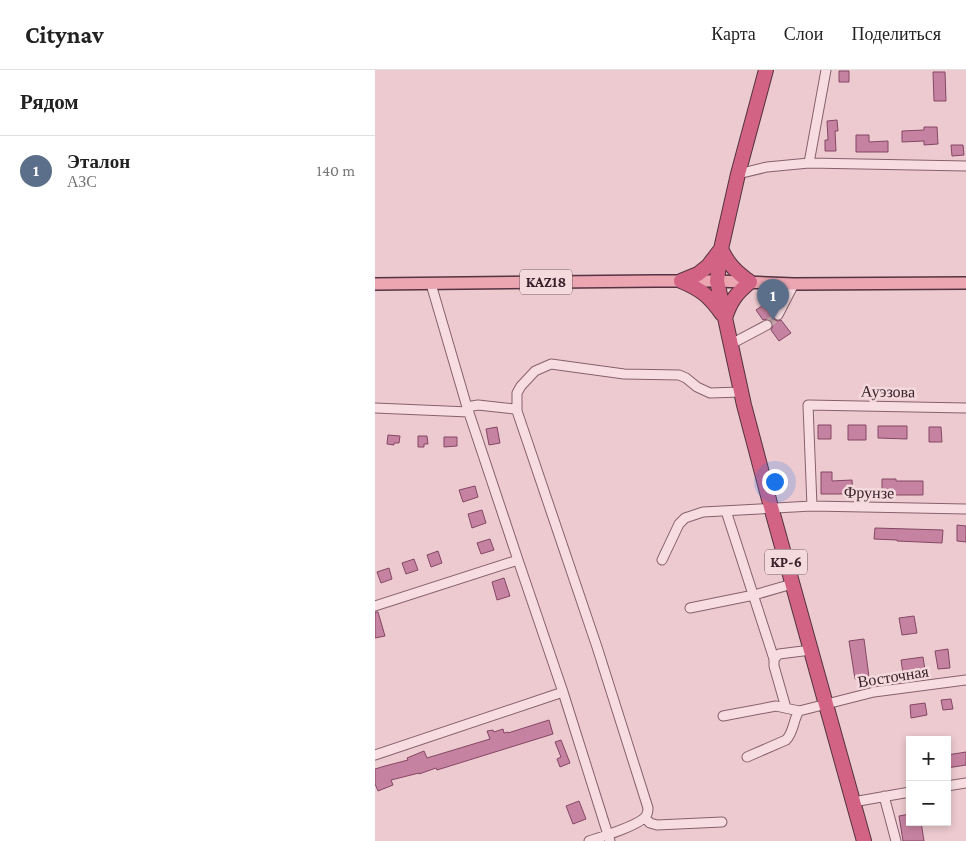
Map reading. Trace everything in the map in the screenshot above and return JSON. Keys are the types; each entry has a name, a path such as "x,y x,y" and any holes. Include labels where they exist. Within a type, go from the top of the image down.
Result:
{"highway":[{"name":"KP-6","path":"766,70 738,174 721,249 717,281 741,392 771,507 864,841"},
{"path":"681,281 698,274 708,266 721,249 734,270 750,282 735,296 729,305 725,318"},
{"path":"681,281 705,293 725,318"}],"main road":[{"name":"KAZ18","path":"375,284 681,281 794,284 966,283"}],"street":[{"path":"809,163 826,70"},
{"path":"738,174 809,163 966,166"},
{"path":"431,284 468,409 563,692 609,838"},
{"path":"778,315 794,284"},
{"path":"731,344 767,325"},
{"path":"589,841 609,838 638,822 648,814 648,808 591,629 517,411 517,394 521,386 535,371 551,364 624,374 679,376 686,378 697,387 710,393 741,392"},
{"path":"375,408 468,409 478,405 514,409 517,411"},
{"name":"Ауэзова","path":"812,506 809,405 966,408"},
{"name":"Фрунзе","path":"662,560 679,524 685,518 703,512 812,506 966,509"},
{"path":"726,511 774,659 773,666 786,708"},
{"path":"375,606 518,560"},
{"path":"690,608 754,595 792,584"},
{"path":"774,659 779,654 811,650"},
{"name":"Восточная","path":"799,711 874,692 966,680"},
{"path":"375,755 563,692"},
{"path":"723,716 776,706 799,711 790,735 786,740 747,757"},
{"path":"951,785 966,783"},
{"path":"853,802 906,793"},
{"path":"884,796 896,841"},
{"path":"645,818 657,826 722,822"}],"building":[{"path":"839,71 849,71 849,82 839,82"},
{"path":"933,72 945,72 946,101 934,101"},
{"path":"837,120 838,131 835,131 836,151 825,151 825,140 828,140 827,121"},
{"path":"924,127 937,127 938,144 924,145 924,141 902,142 902,131 924,130"},
{"path":"856,135 869,135 869,142 888,141 888,152 856,152"},
{"path":"951,145 963,145 964,155 952,156"},
{"path":"768,302 774,310 773,319 781,320 791,333 779,341 771,330 772,322 768,319 763,320 756,310"},
{"path":"818,425 831,425 831,439 818,439"},
{"path":"848,425 866,425 866,440 848,440"},
{"path":"878,426 907,426 907,439 878,438"},
{"path":"497,427 500,443 489,445 486,429"},
{"path":"929,427 941,427 942,442 929,442"},
{"path":"388,435 400,436 399,443 394,443 394,445 387,444"},
{"path":"418,436 427,436 428,444 424,444 424,447 418,447"},
{"path":"444,437 457,437 457,446 444,447"},
{"path":"821,472 832,472 832,481 852,480 853,494 821,494"},
{"path":"882,479 923,481 923,495 882,495"},
{"path":"475,486 478,497 463,502 459,490"},
{"path":"482,510 486,523 472,528 468,514"},
{"path":"957,525 966,526 966,542 957,541"},
{"path":"875,528 943,530 942,543 874,539"},
{"path":"490,539 494,550 481,554 477,543"},
{"path":"438,551 442,563 431,567 427,555"},
{"path":"414,559 418,570 406,574 402,563"},
{"path":"389,568 392,579 381,583 377,572"},
{"path":"504,578 510,596 497,600 492,582"},
{"path":"375,612 378,612 385,636 375,638"},
{"path":"914,616 917,633 902,635 899,618"},
{"path":"864,639 869,677 855,679 849,641"},
{"path":"948,649 950,668 938,669 935,651"},
{"path":"923,657 925,670 903,673 901,660"},
{"path":"951,699 953,709 943,710 941,700"},
{"path":"925,703 927,715 911,718 910,705"},
{"path":"549,720 553,734 437,770 436,768 391,780 393,785 378,791 375,784 375,769 408,760 407,758 424,751 427,758 490,739 487,731 493,730 494,732 503,729 504,733 508,733"},
{"path":"561,740 570,763 560,767 557,759 561,757 555,742"},
{"path":"966,752 966,765 951,767 951,754"},
{"path":"579,801 586,819 573,824 566,806"},
{"path":"906,815 906,826 922,826 924,841 903,841 899,816"}],"tunnel":[{"path":"767,325 778,315"}],"place":[{"name":"Эталон","path":"773,320"}]}
